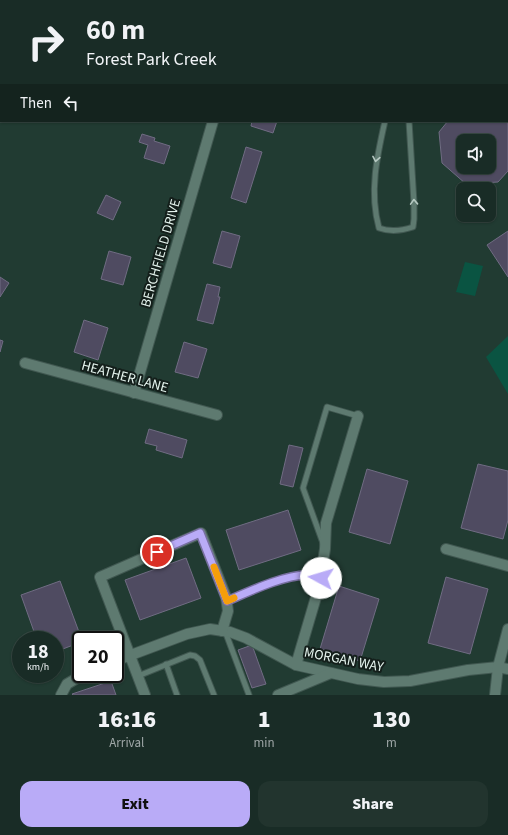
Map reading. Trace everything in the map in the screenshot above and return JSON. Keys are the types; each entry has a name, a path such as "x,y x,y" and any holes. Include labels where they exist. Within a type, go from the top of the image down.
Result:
{"street":[{"name":"BERCHFIELD DRIVE","path":"134,393 213,122"},
{"name":"HEATHER LANE","path":"25,363 217,415"},
{"path":"296,665 321,578 325,549 326,523 358,416"},
{"path":"145,695 100,577 200,533 227,601 228,612 223,631"},
{"path":"446,549 508,566"},
{"path":"495,695 503,668 508,628"},
{"name":"MORGAN WAY","path":"124,657 198,631 210,629 223,631 246,638 296,665 358,679 384,682 410,681 468,670 503,668"},
{"path":"278,695 331,673"},
{"path":"61,695 67,684 72,681"}],"lane":[{"path":"385,122 376,160 374,177 376,219 378,228 386,231 413,228 414,203 409,122"},
{"path":"325,549 302,488 327,407 358,416"},
{"path":"227,601 278,581 297,576 308,575 321,578"},
{"path":"223,631 249,695"},
{"path":"138,676 190,655 195,656 200,660 214,695"},
{"path":"166,664 178,695"}],"green space":[{"path":"465,262 483,266 475,296 456,292"},
{"path":"508,336 508,394 486,357"}],"building":[{"path":"252,122 277,122 273,133 251,126"},
{"path":"447,122 508,122 508,171 498,182 464,182 442,163 439,132"},
{"path":"142,134 155,138 154,141 170,146 164,164 144,158 148,145 139,142"},
{"path":"246,147 262,152 246,203 231,198"},
{"path":"106,195 121,202 113,220 97,213"},
{"path":"222,231 240,236 231,268 213,263"},
{"path":"508,231 508,277 487,245"},
{"path":"109,251 131,257 123,285 101,279"},
{"path":"0,277 9,283 0,297"},
{"path":"207,284 220,287 218,297 220,297 213,324 197,320"},
{"path":"84,320 108,328 98,360 74,352"},
{"path":"0,340 3,341 0,352"},
{"path":"184,342 207,349 198,378 175,372"},
{"path":"149,429 187,440 182,458 156,450 157,446 145,443"},
{"path":"289,445 303,448 293,487 280,484"},
{"path":"478,464 508,471 508,520 503,539 461,528"},
{"path":"367,469 408,481 390,544 349,532"},
{"path":"288,510 301,550 239,570 226,530"},
{"path":"186,558 201,598 140,620 125,580"},
{"path":"446,577 488,589 470,654 428,643"},
{"path":"60,581 79,631 72,631 72,645 64,649 64,631 34,631 21,595"},
{"path":"339,586 379,599 360,661 320,649"},
{"path":"252,645 266,684 252,688 238,650"},
{"path":"105,683 112,683 116,695 73,695 72,694"}],"slow traffic":[{"path":"214,567 227,601 234,598"}],"route":[{"path":"157,552 200,533 227,601 278,581 297,576 308,575 321,578"}]}
